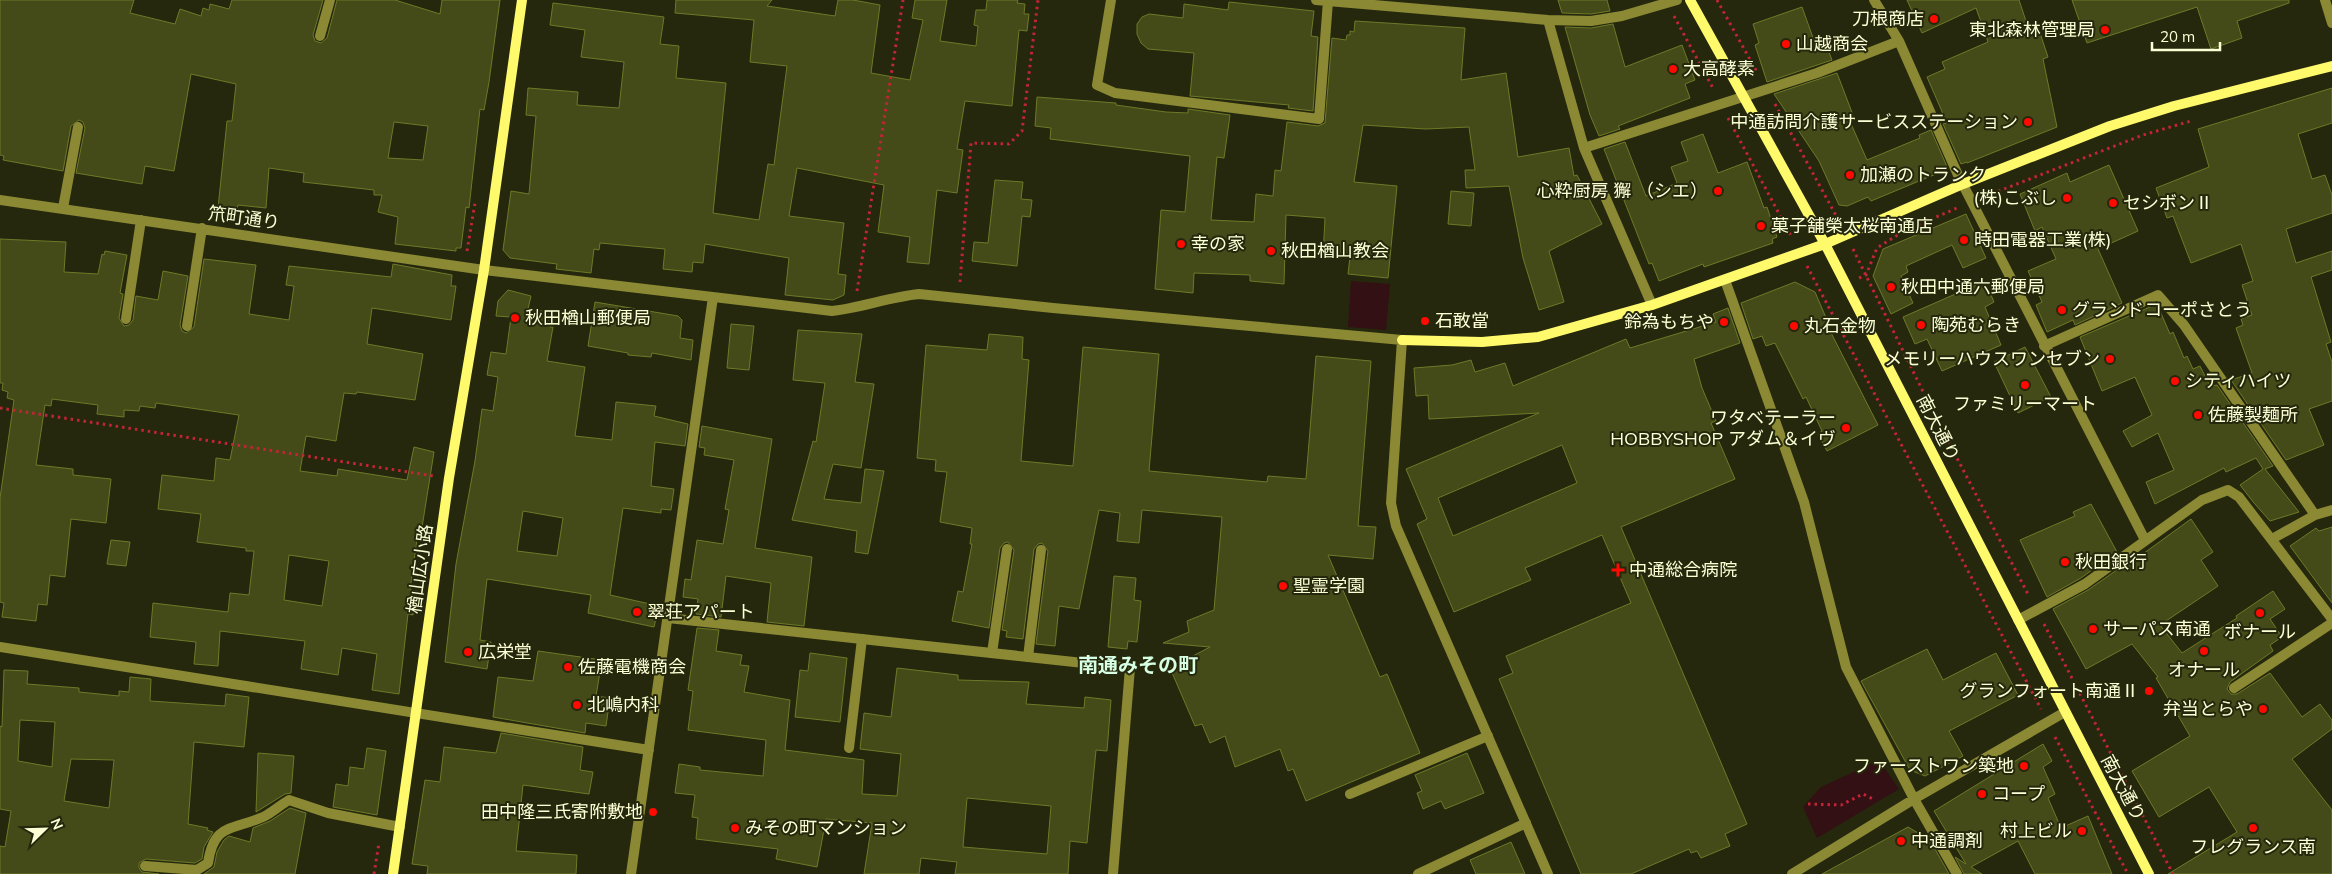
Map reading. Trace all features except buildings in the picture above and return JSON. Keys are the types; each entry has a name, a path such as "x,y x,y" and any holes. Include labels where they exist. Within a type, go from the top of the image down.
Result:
{"street":[{"path":"320,36 330,0"},
{"name":"楢山広小路","path":"393,874 449,478 484,270 522,0"},
{"path":"1111,0 1097,85 1115,93 1319,119 1328,1"},
{"path":"1316,0 1548,20 1591,21 1622,16 1672,2"},
{"name":"南大通り","path":"1690,0 1825,244 2150,874"},
{"path":"1874,0 1899,41 1963,184 2044,346 2145,540"},
{"path":"2325,0 2332,23"},
{"path":"1548,20 1584,148 1652,305"},
{"path":"1584,148 1767,90 1899,41"},
{"path":"1548,874 1396,526 1391,503 1402,340 1482,342 1538,337 1652,305 1825,244 1963,184 2110,126 2174,106 2332,66"},
{"path":"62,208 78,127"},
{"name":"笊町通り","path":"0,200 484,270 832,311 855,309 910,295 959,297 1052,308 1402,340"},
{"path":"126,319 141,220"},
{"path":"187,326 202,228"},
{"path":"1725,280 1804,502 1846,667 1914,798 1957,874"},
{"path":"2044,346 2158,295 2184,325 2316,515"},
{"path":"631,874 713,296"},
{"path":"2018,620 2085,584 2202,500 2228,490 2239,497 2332,619"},
{"path":"2272,539 2316,515 2332,510"},
{"path":"992,653 1007,550"},
{"path":"1028,657 1040,550"},
{"path":"668,618 1130,668 1113,874"},
{"path":"2234,688 2332,623"},
{"path":"850,748 862,639"},
{"path":"0,647 649,750"},
{"path":"1792,874 1914,798 2065,712"},
{"path":"1350,794 1488,736"},
{"path":"145,866 197,870 208,863 211,845 219,833 266,816 289,800 328,813 400,827"},
{"path":"1418,874 1526,823"}],"path":[{"path":"855,309 903,0"},
{"path":"959,297 971,144 1010,144 1022,131 1038,0"},
{"path":"1717,0 1847,235 1935,416 2173,874"},
{"path":"1672,2 1721,104 2128,874"},
{"path":"1866,275 1877,248 1904,231 1972,202 2143,135 2198,119"},
{"path":"0,408 449,478"},
{"path":"1808,804 1841,805 1851,798 1863,794 1875,800"}],"shaded area":[{"path":"1351,281 1390,284 1386,330 1348,327"},
{"path":"1879,760 1899,789 1817,838 1803,807 1821,787"}],"place":[{"name":"刀根商店","path":"1934,19"},
{"name":"東北森林管理局","path":"2105,30"},
{"name":"山越商会","path":"1786,44"},
{"name":"大高酵素","path":"1673,69"},
{"name":"中通訪問介護サービスステーション","path":"2028,122"},
{"name":"加瀬のトランク","path":"1850,175"},
{"name":"心粋厨房 獬 （シエ）","path":"1718,191"},
{"name":"(株)こぶし","path":"2067,198"},
{"name":"セシボンⅡ","path":"2113,203"},
{"name":"菓子舗榮太桜南通店","path":"1761,226"},
{"name":"時田電器工業(株)","path":"1964,240"},
{"name":"幸の家","path":"1181,244"},
{"name":"秋田楢山教会","path":"1271,251"},
{"name":"秋田中通六郵便局","path":"1891,287"},
{"name":"グランドコーポさとう","path":"2062,310"},
{"name":"秋田楢山郵便局","path":"515,318"},
{"name":"石敢當","path":"1425,321"},
{"name":"鈴為もちや","path":"1724,322"},
{"name":"陶苑むらき","path":"1921,325"},
{"name":"丸石金物","path":"1794,326"},
{"name":"メモリーハウスワンセブン","path":"2110,359"},
{"name":"シティハイツ","path":"2175,381"},
{"name":"ファミリーマート","path":"2025,385"},
{"name":"佐藤製麺所","path":"2198,415"},
{"name":"ワタベテーラー HOBBYSHOP アダム＆イヴ","path":"1846,428"},
{"name":"秋田銀行","path":"2065,562"},
{"name":"中通総合病院","path":"1618,570"},
{"name":"聖霊学園","path":"1283,586"},
{"name":"翠荘アパート","path":"637,612"},
{"name":"ボナール","path":"2260,613"},
{"name":"サーパス南通","path":"2093,629"},
{"name":"オナール","path":"2204,651"},
{"name":"広栄堂","path":"468,652"},
{"name":"佐藤電機商会","path":"568,667"},
{"name":"グランフォート南通Ⅱ","path":"2149,691"},
{"name":"北嶋内科","path":"577,705"},
{"name":"弁当とらや","path":"2263,709"},
{"name":"ファーストワン築地","path":"2024,766"},
{"name":"コープ","path":"1982,794"},
{"name":"田中隆三氏寄附敷地","path":"653,812"},
{"name":"みその町マンション","path":"735,828"},
{"name":"フレグランス南","path":"2253,828"},
{"name":"村上ビル","path":"2082,831"},
{"name":"中通調剤","path":"1901,841"}],"district":[{"name":"南通みその町","path":"1138,665"}]}
